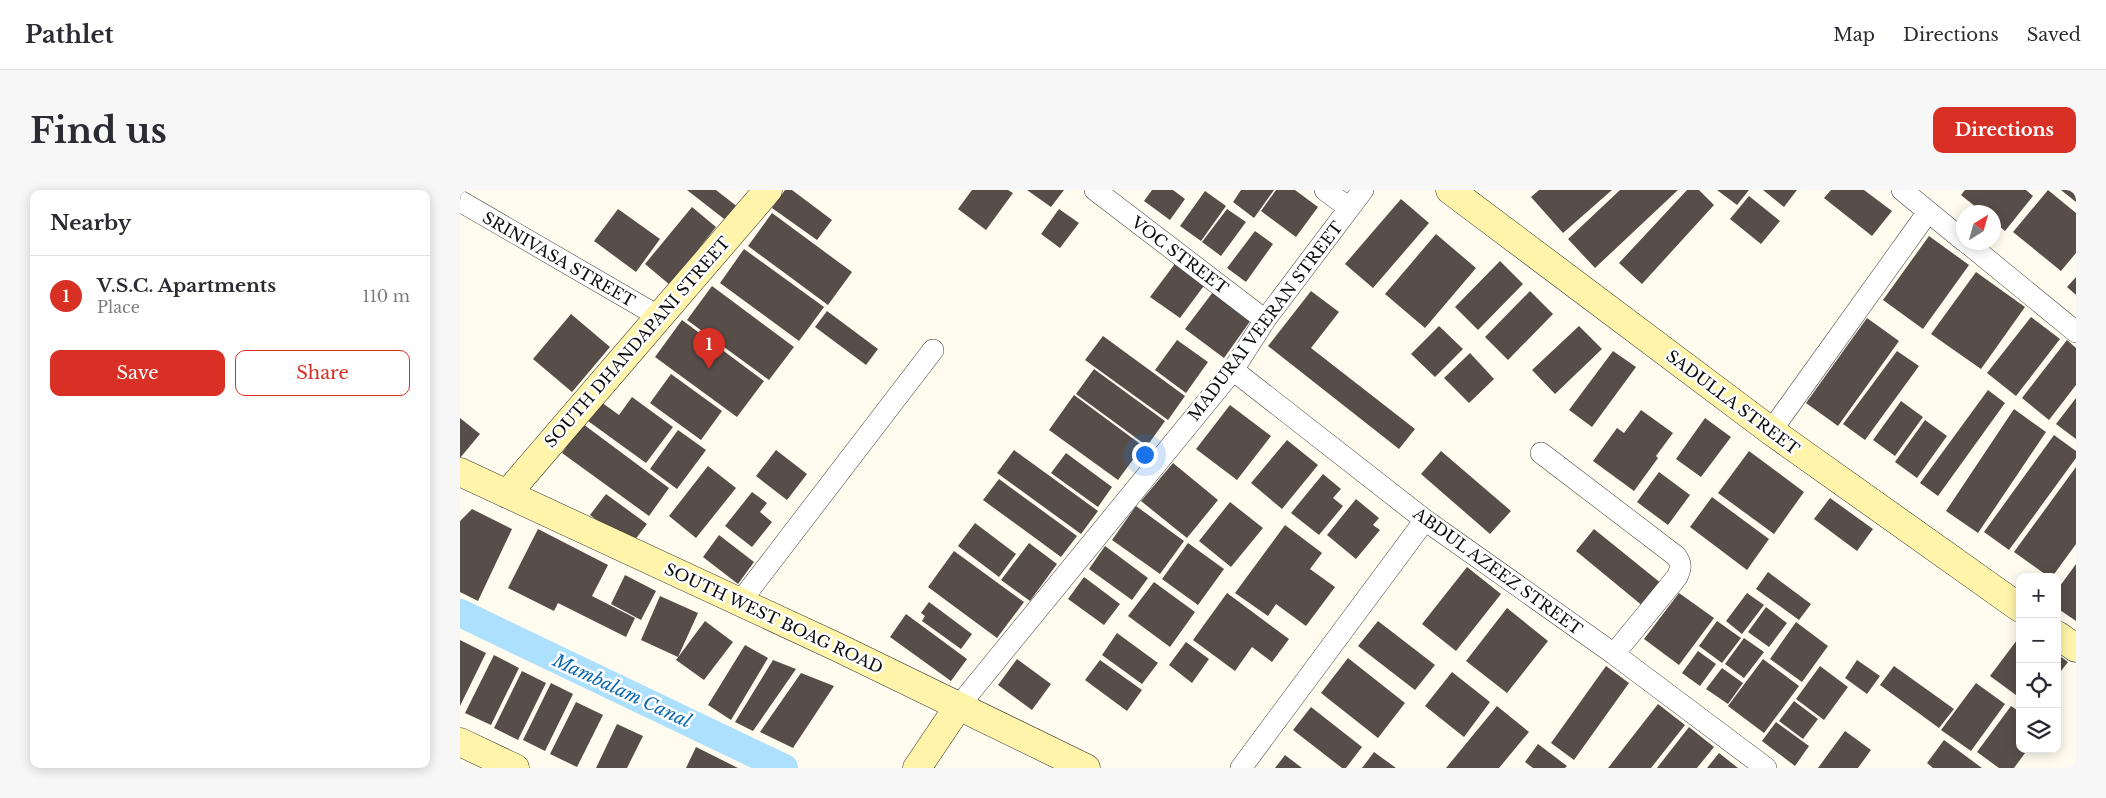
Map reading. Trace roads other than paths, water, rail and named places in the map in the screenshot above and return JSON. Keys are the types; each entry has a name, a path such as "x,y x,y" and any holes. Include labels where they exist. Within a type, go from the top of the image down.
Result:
{"street":[{"name":"SOUTH DHANDAPANI STREET","path":"507,494 768,190"},
{"name":"VOC STREET","path":"1095,190 1265,320"},
{"path":"1325,190 1349,208"},
{"name":"MADURAI VEERAN STREET","path":"958,707 1233,370 1265,320 1363,190"},
{"name":"SADULLA STREET","path":"1450,190 1771,431 2016,605"},
{"path":"1902,190 1956,235"},
{"name":"SRINIVASA STREET","path":"460,201 658,316"},
{"path":"1771,431 1928,212"},
{"path":"1974,250 2076,332"},
{"path":"740,602 933,350"},
{"name":"ABDUL AZEEZ STREET","path":"1233,370 1425,520 1614,654 1766,768"},
{"path":"1541,453 1679,560 1681,567 1676,577 1614,654"},
{"name":"SOUTH WEST BOAG ROAD","path":"460,472 740,602 1086,768"},
{"path":"1240,768 1425,520"},
{"path":"2061,637 2076,648"},
{"path":"917,768 958,707"},
{"path":"460,742 515,768"}],"waterway":[{"name":"Mambalam Canal","path":"460,613 784,768"}],"place":[{"name":"V.S.C. Apartments","path":"709,369"}]}
